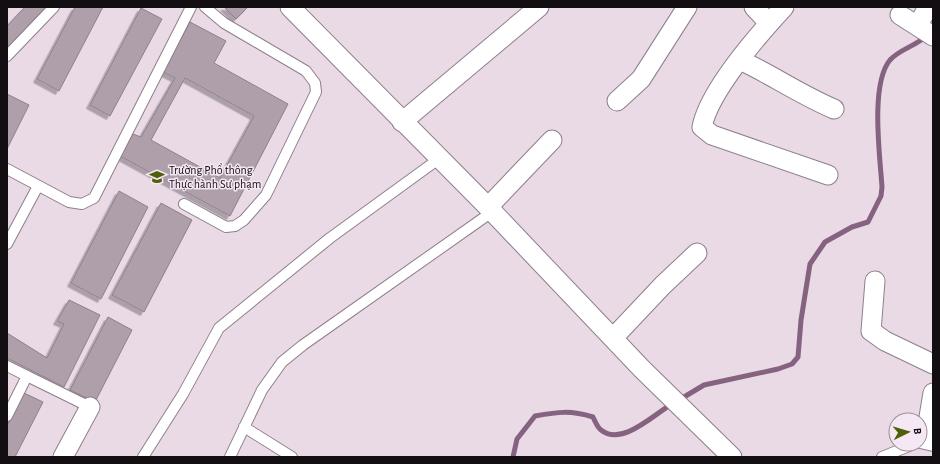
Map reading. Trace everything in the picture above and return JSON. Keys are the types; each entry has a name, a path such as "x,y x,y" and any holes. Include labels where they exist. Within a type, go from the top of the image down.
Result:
{"street":[{"path":"290,7 402,122 490,209 667,394 732,457"},
{"path":"402,122 539,7"},
{"path":"617,102 641,79 687,7"},
{"path":"754,7 769,23"},
{"path":"784,7 769,23 740,60 714,97 702,125 703,129 712,135 828,175"},
{"path":"900,15 926,31 928,7"},
{"path":"740,60 772,76 811,100 834,109"},
{"path":"490,209 552,140"},
{"path":"613,338 663,285 697,253"},
{"path":"875,281 870,326 871,331 885,341 933,364"},
{"path":"928,423 933,393"},
{"path":"63,457 90,407"}],"lane":[{"path":"7,56 54,7"},
{"path":"7,169 69,202 82,204 94,198 191,7"},
{"path":"184,204 226,227 236,226 244,220 266,195 316,92 315,83 306,71 224,23 205,7"},
{"path":"143,457 183,394 219,328 330,238 440,158"},
{"path":"7,244 38,186"},
{"path":"230,457 262,390 282,362 303,345 490,209"},
{"path":"7,366 90,407"},
{"path":"7,416 27,376"},
{"path":"244,427 292,457"},
{"path":"882,457 904,453"}],"building":[{"path":"25,7 46,7 7,48 7,26"},
{"path":"75,7 103,7 59,91 37,79"},
{"path":"224,7 248,7 236,19"},
{"path":"141,8 162,19 110,116 90,105"},
{"path":"190,22 226,41 214,63 288,104 230,216 120,156 133,134 141,137 175,78 163,72","holes":["185,78 254,116 220,178 151,140"]},
{"path":"7,94 29,105 7,149"},
{"path":"119,191 148,207 101,299 71,283"},
{"path":"161,203 192,220 144,312 112,295"},
{"path":"69,300 100,315 64,387 7,358 7,333 47,358 64,324 57,321"},
{"path":"108,317 132,330 95,402 70,390"},
{"path":"24,393 43,402 15,457 7,457 7,426"}],"waterway":[{"path":"679,400 704,385 778,369 792,364 798,357 801,320 810,264 825,242 852,227 868,222 881,196 882,187 878,140 878,103 884,71 894,56 926,36"},
{"path":"513,457 517,439 535,416 564,412 577,413 593,417 597,426 601,430 609,434 618,435 638,427 672,404"}],"place":[{"name":"Trường Phổ thông Thực hành Sư phạm","path":"157,177"}]}
